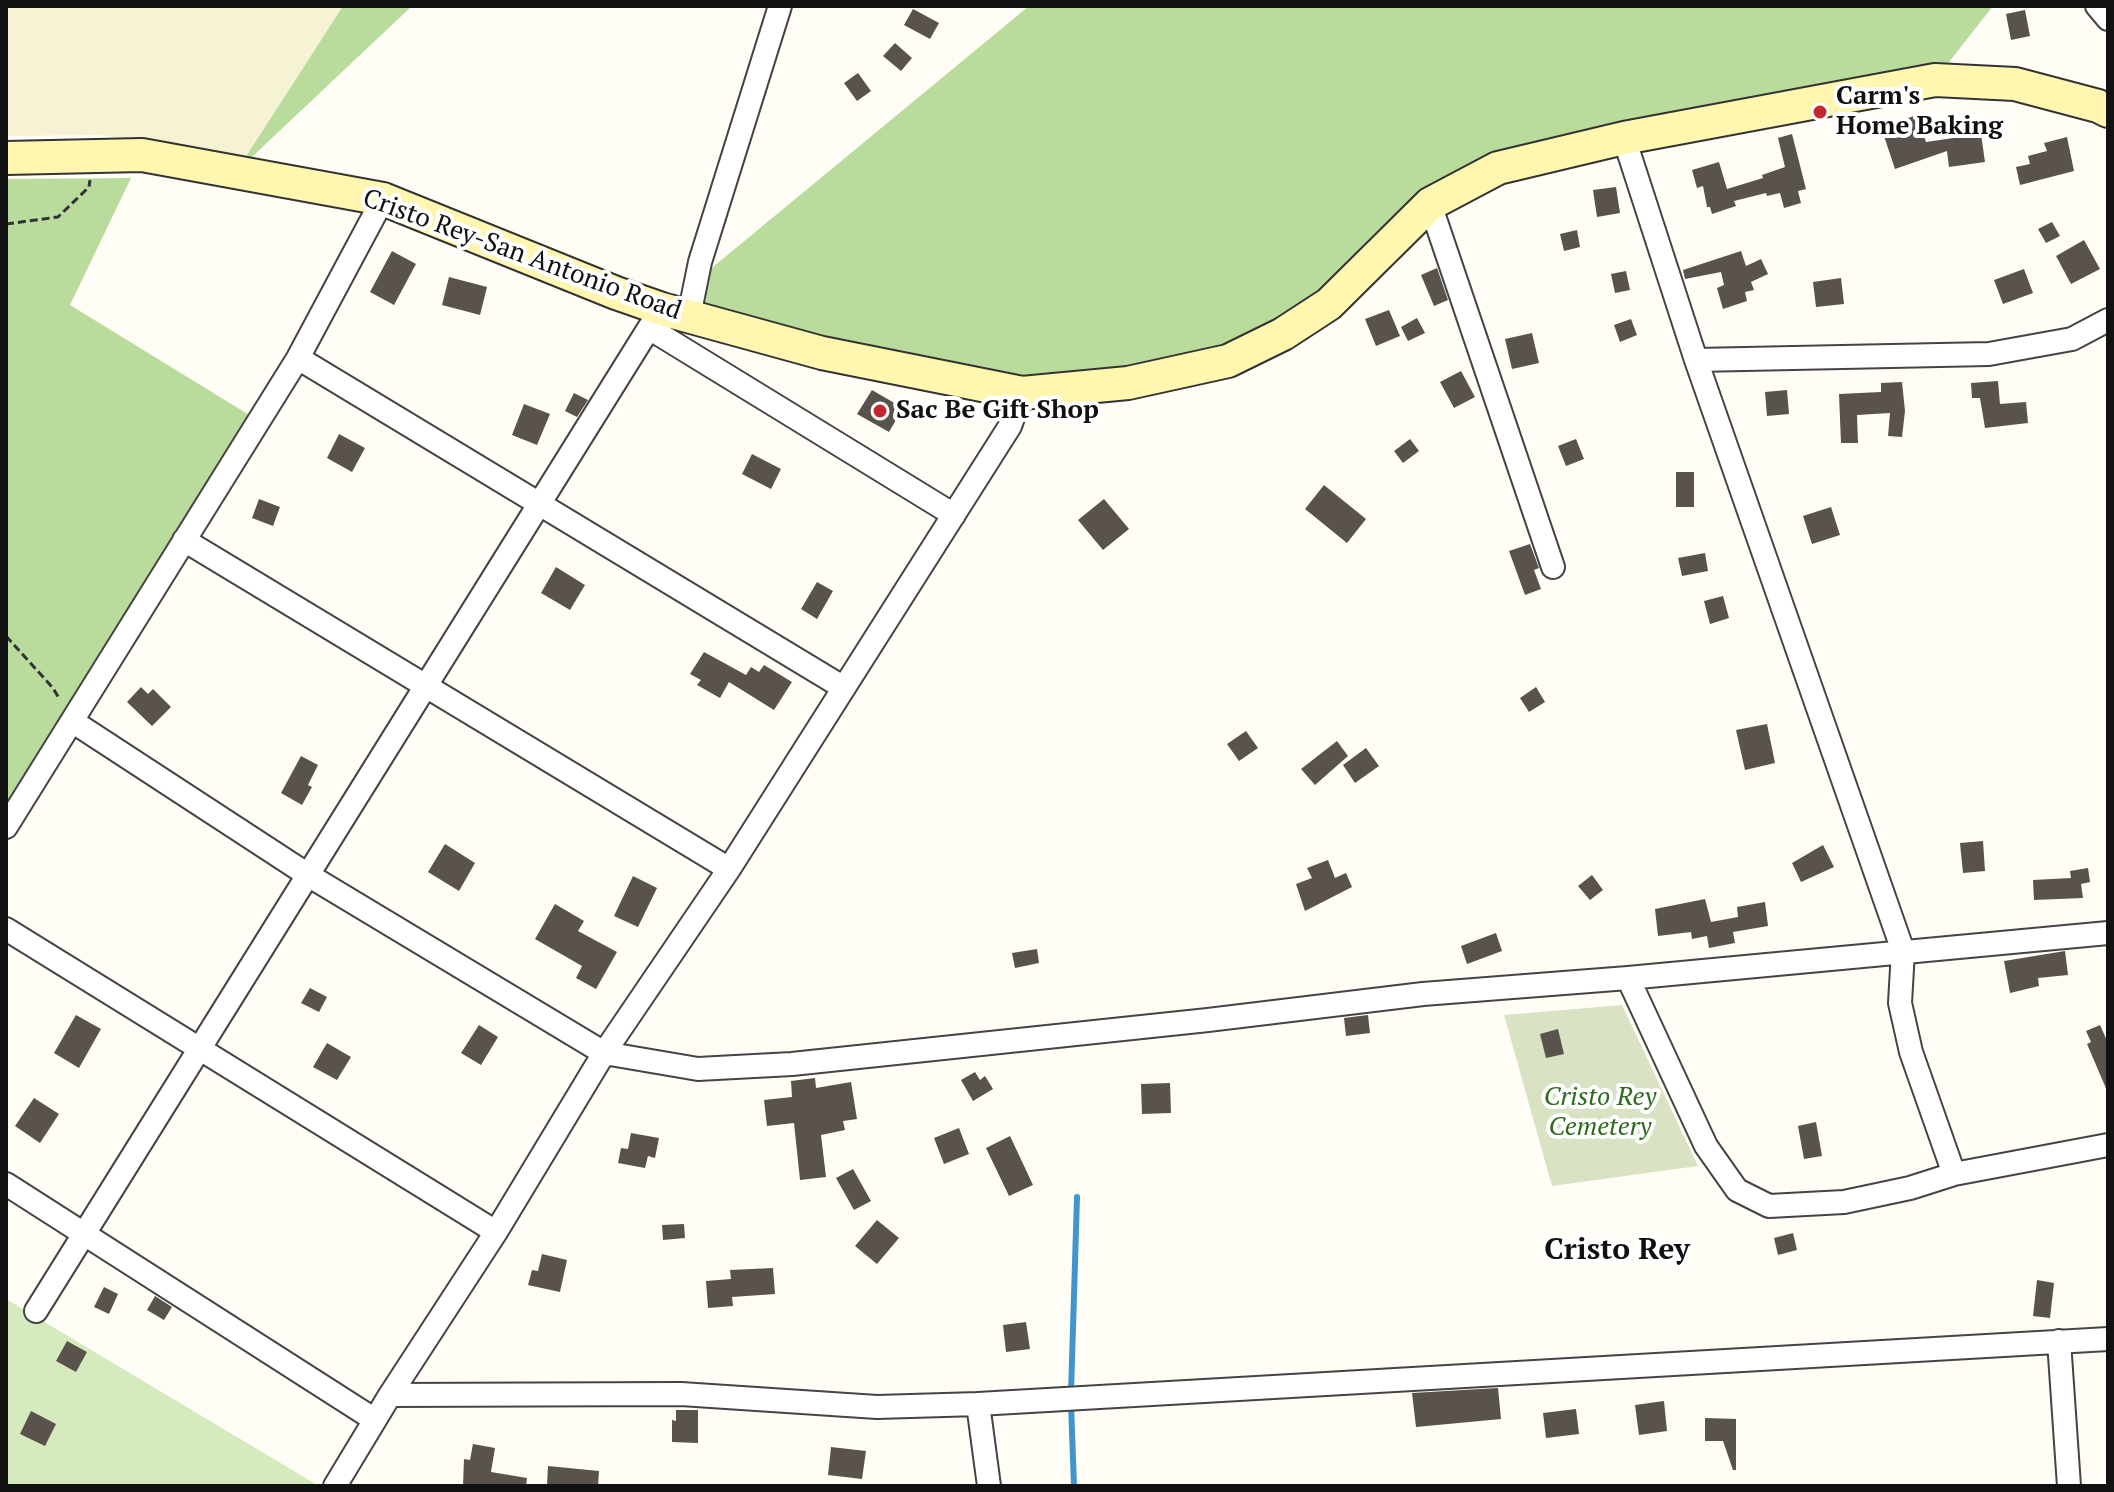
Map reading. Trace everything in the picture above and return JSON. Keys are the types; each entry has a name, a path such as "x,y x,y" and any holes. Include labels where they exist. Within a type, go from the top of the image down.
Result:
{"main road":[{"name":"Cristo Rey-San Antonio Road","path":"6,158 142,155 383,199 616,293 667,318 1022,393 1128,383 1228,361 1283,334 1329,304 1430,204 1498,168 1624,138 1935,80 2015,84 2108,111"}],"street":[{"path":"36,1311 540,502 667,318 700,262 780,6"},
{"path":"2097,6 2108,19"},
{"path":"1624,138 1696,360 1903,951 1900,1003 1911,1052 1954,1174"},
{"path":"6,827 298,358 383,199"},
{"path":"1430,204 1553,567"},
{"path":"667,318 954,515"},
{"path":"1696,360 1989,354 2072,339 2108,320"},
{"path":"298,358 844,688"},
{"path":"335,1486 496,1232 604,1053 729,869 1010,426 1022,393"},
{"path":"184,540 729,869"},
{"path":"72,721 308,875 604,1053 698,1069 792,1064 1208,1020 1410,995 2108,933"},
{"path":"6,929 496,1232"},
{"path":"1628,978 1706,1146 1737,1190 1769,1206 1844,1202 1910,1188 1954,1174 2108,1145"},
{"path":"6,1184 375,1420"},
{"path":"390,1395 681,1394 877,1407 978,1404 2108,1339"},
{"path":"2059,1341 2069,1486"},
{"path":"978,1404 989,1486"}],"path":[{"path":"6,224 58,217 89,187 92,156"},
{"path":"6,636 53,688 72,721"},
{"path":"201,1486 209,1486"}],"shaded area":[{"path":"6,6 343,6 236,172 244,159 99,135 6,136"}],"green space":[{"path":"343,6 412,6 236,172"},
{"path":"1029,6 1993,6 1935,80 1498,168 1283,334 1022,393 662,309"},
{"path":"131,178 70,305 259,421 6,827 6,179"},
{"name":"Cristo Rey Cemetery","path":"1622,1005 1698,1166 1552,1186 1504,1015"},
{"path":"6,1299 319,1486 6,1486"}],"building":[{"path":"913,9 939,23 930,39 904,25"},
{"path":"2025,10 2030,36 2011,40 2006,14"},
{"path":"895,43 912,58 901,71 883,56"},
{"path":"858,73 871,91 857,101 844,83"},
{"path":"1917,115 1926,142 1981,134 1985,162 1949,167 1947,151 1895,169 1881,127"},
{"path":"1792,134 1806,189 1798,191 1801,203 1784,208 1780,193 1767,196 1766,193 1734,201 1736,206 1712,214 1710,207 1707,207 1703,186 1697,188 1692,170 1719,162 1727,189 1763,178 1762,175 1785,167 1778,138"},
{"path":"2067,137 2074,171 2020,185 2016,167 2030,164 2028,156 2047,151 2044,143"},
{"path":"1616,187 1620,213 1597,217 1593,190"},
{"path":"2052,222 2060,236 2046,243 2038,229"},
{"path":"1577,230 1580,247 1564,251 1560,234"},
{"path":"2084,240 2100,269 2071,284 2056,256"},
{"path":"392,251 416,264 394,305 370,292"},
{"path":"1741,251 1746,266 1761,259 1768,274 1751,282 1754,290 1745,292 1747,301 1723,309 1717,288 1724,285 1721,272 1685,279 1683,270"},
{"path":"1437,268 1448,300 1434,306 1421,275"},
{"path":"2024,269 2033,293 2003,304 1994,280"},
{"path":"1626,271 1630,290 1615,293 1611,274"},
{"path":"449,277 487,287 480,315 442,305"},
{"path":"1841,278 1844,304 1816,307 1813,282"},
{"path":"1389,310 1400,336 1376,346 1365,319"},
{"path":"1417,318 1425,333 1408,341 1401,327"},
{"path":"1631,319 1637,335 1620,342 1614,325"},
{"path":"1532,333 1539,363 1512,369 1505,339"},
{"path":"1461,371 1475,397 1454,408 1440,382"},
{"path":"1998,381 2000,404 2026,402 2028,423 1985,428 1980,398 1972,398 1971,383"},
{"path":"1902,382 1905,411 1902,437 1888,436 1890,413 1857,415 1858,443 1841,443 1839,394 1881,392 1881,383"},
{"name":"Sac Be Gift Shop","path":"872,390 903,408 889,432 857,414"},
{"path":"1787,390 1789,414 1767,416 1765,392"},
{"path":"574,393 588,400 577,417 565,411"},
{"path":"524,404 550,414 537,445 512,435"},
{"path":"339,434 365,448 352,472 327,458"},
{"path":"1410,439 1419,451 1403,463 1394,451"},
{"path":"1576,439 1584,459 1566,466 1558,446"},
{"path":"752,454 781,469 771,489 742,474"},
{"path":"1676,472 1694,472 1694,507 1676,507"},
{"path":"1324,485 1366,519 1347,543 1305,509"},
{"path":"259,499 280,507 273,526 252,518"},
{"path":"1104,499 1129,529 1103,550 1078,520"},
{"path":"1831,507 1840,535 1812,544 1803,516"},
{"path":"1530,544 1539,568 1534,570 1541,589 1525,595 1509,551"},
{"path":"1705,553 1708,571 1682,576 1678,558"},
{"path":"556,567 585,585 570,610 541,593"},
{"path":"817,582 833,591 817,619 801,609"},
{"path":"1723,596 1729,618 1710,624 1704,601"},
{"path":"704,652 746,675 751,667 759,672 764,665 792,682 774,710 729,682 720,698 697,685 701,680 690,674"},
{"path":"141,687 148,694 153,689 171,707 152,726 127,702"},
{"path":"1536,687 1545,702 1529,712 1520,698"},
{"path":"1767,724 1775,763 1745,770 1736,730"},
{"path":"1246,731 1258,748 1239,761 1227,744"},
{"path":"1337,741 1348,756 1315,785 1301,769"},
{"path":"1366,748 1379,766 1355,783 1343,765"},
{"path":"301,756 318,765 308,785 312,787 302,805 281,793"},
{"path":"1983,841 1985,871 1963,873 1960,843"},
{"path":"445,844 475,863 459,891 428,872"},
{"path":"1823,845 1834,867 1801,882 1792,863"},
{"path":"1328,860 1335,878 1346,873 1352,887 1305,911 1296,884 1312,878 1307,868"},
{"path":"2088,868 2090,882 2081,884 2083,898 2034,900 2033,880 2071,878 2070,871"},
{"path":"1592,875 1603,890 1590,900 1578,886"},
{"path":"633,876 657,888 638,927 614,916"},
{"path":"1705,899 1711,922 1738,917 1737,907 1765,902 1768,926 1733,932 1735,943 1709,948 1707,936 1692,939 1691,932 1658,936 1655,909"},
{"path":"555,904 584,921 578,931 617,952 596,989 576,978 582,966 535,939"},
{"path":"1496,933 1502,951 1467,964 1461,946"},
{"path":"1037,949 1039,963 1015,968 1012,953"},
{"path":"2065,951 2068,975 2038,978 2039,986 2010,993 2004,961"},
{"path":"310,988 327,997 319,1012 301,1003"},
{"path":"76,1015 101,1029 79,1068 54,1053"},
{"path":"1368,1015 1370,1033 1346,1036 1344,1018"},
{"path":"479,1025 498,1037 481,1065 461,1053"},
{"path":"2100,1025 2108,1043 2108,1093 2087,1044 2091,1042 2086,1031"},
{"path":"1558,1029 1564,1054 1546,1058 1540,1034"},
{"path":"327,1043 351,1057 337,1080 313,1067"},
{"path":"975,1072 980,1080 985,1076 993,1089 973,1101 961,1080"},
{"path":"815,1078 816,1088 851,1082 857,1119 843,1121 845,1130 821,1135 826,1177 800,1180 794,1123 767,1126 764,1100 792,1097 791,1081"},
{"path":"1170,1083 1171,1113 1142,1114 1141,1084"},
{"path":"34,1098 59,1114 40,1143 15,1126"},
{"path":"1816,1122 1822,1156 1804,1159 1798,1126"},
{"path":"959,1128 969,1154 944,1164 934,1138"},
{"path":"631,1133 659,1138 655,1158 648,1156 645,1168 618,1163 621,1148 628,1149"},
{"path":"1010,1136 1033,1185 1009,1196 986,1148"},
{"path":"853,1169 871,1201 854,1210 836,1178"},
{"path":"877,1220 899,1238 877,1264 855,1246"},
{"path":"684,1224 685,1238 663,1240 662,1225"},
{"path":"1793,1233 1797,1250 1778,1255 1774,1238"},
{"path":"542,1254 567,1260 560,1292 528,1285 532,1270 538,1271"},
{"path":"773,1268 775,1294 732,1297 733,1306 708,1308 706,1281 731,1279 730,1270"},
{"path":"2037,1280 2054,1283 2050,1318 2033,1316"},
{"path":"104,1287 118,1294 109,1314 94,1307"},
{"path":"155,1296 172,1307 164,1320 147,1310"},
{"path":"1026,1322 1030,1349 1006,1352 1003,1325"},
{"path":"67,1341 87,1352 76,1372 56,1361"},
{"path":"1498,1388 1501,1419 1416,1427 1412,1393"},
{"path":"1664,1401 1667,1431 1639,1435 1635,1405"},
{"path":"1576,1409 1579,1434 1546,1438 1543,1413"},
{"path":"676,1410 698,1410 698,1443 672,1442 672,1420 676,1421"},
{"path":"31,1411 56,1424 45,1446 20,1434"},
{"path":"1705,1418 1736,1419 1736,1470 1733,1470 1723,1441 1705,1441"},
{"path":"473,1444 495,1448 491,1472 527,1478 526,1486 463,1486 464,1459 470,1460"},
{"path":"831,1447 866,1451 862,1479 828,1475"},
{"path":"548,1466 599,1471 598,1486 547,1485"}],"waterway":[{"path":"1071,1393 1077,1197"},
{"path":"1071,1404 1074,1486"}],"place":[{"name":"Carm's Home Baking","path":"1820,112"},
{"name":"Sac Be Gift Shop","path":"880,411"}],"district":[{"name":"Cristo Rey","path":"1617,1250"}]}
